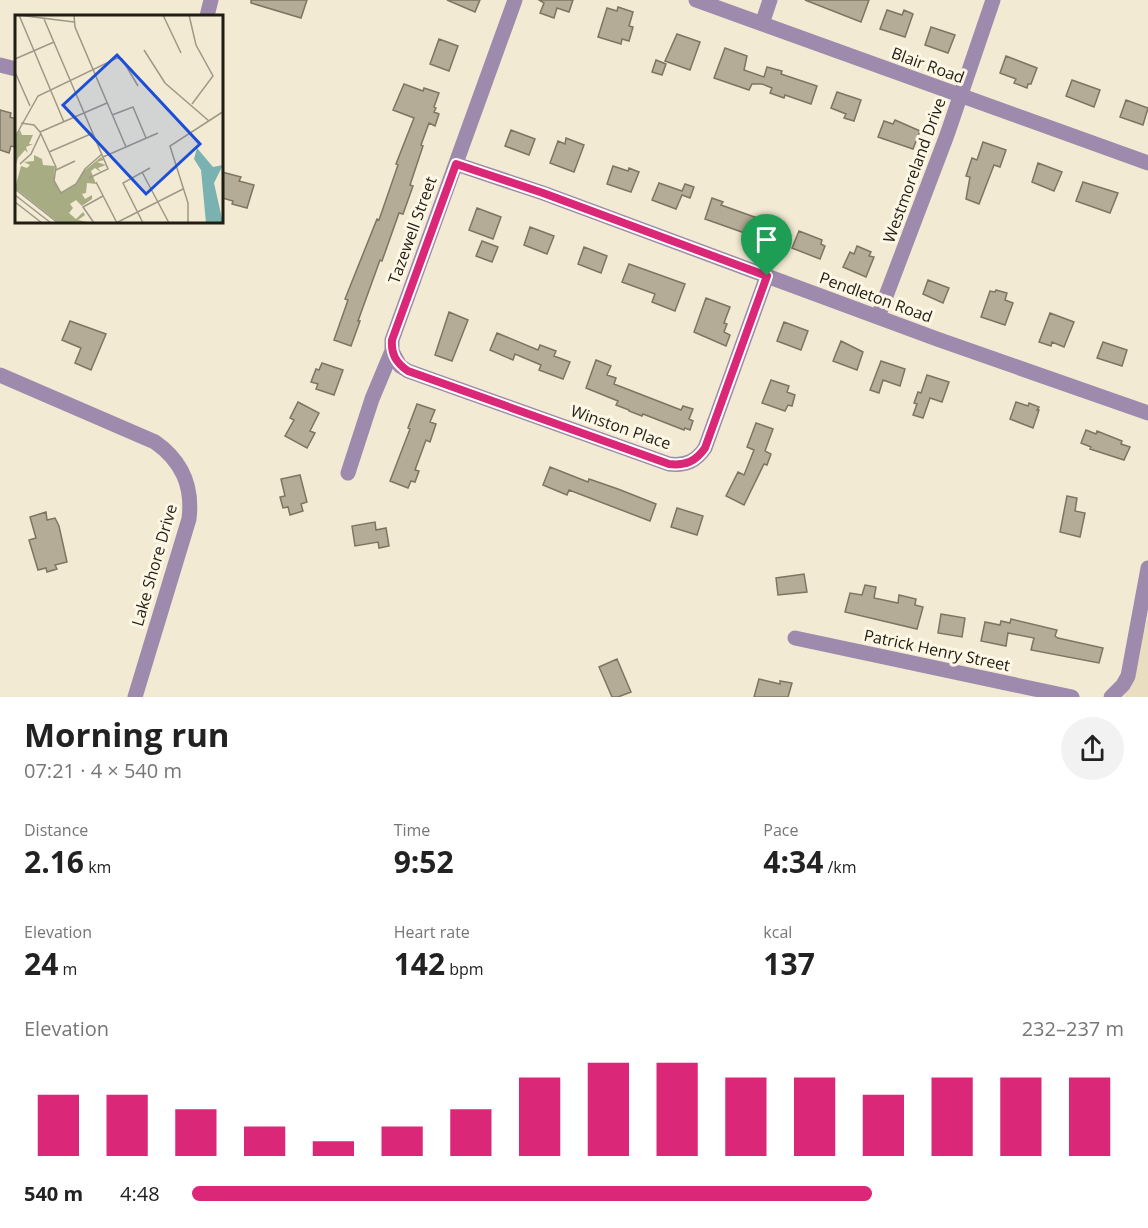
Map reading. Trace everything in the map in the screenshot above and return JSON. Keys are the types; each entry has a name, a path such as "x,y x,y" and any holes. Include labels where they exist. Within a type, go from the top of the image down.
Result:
{"street":[{"path":"207,15 211,0"},
{"name":"Tazewell Street","path":"348,473 372,399 392,351 392,340 515,0"},
{"name":"Blair Road","path":"696,0 1148,163"},
{"path":"762,24 770,0"},
{"name":"Westmoreland Drive","path":"878,317 993,0"},
{"path":"0,65 15,69"},
{"name":"Pendleton Road","path":"456,164 543,193 878,317 1148,413"},
{"name":"Winston Place","path":"392,351 400,366 408,371 669,464 679,465 699,457 705,448 767,276"},
{"name":"Lake Shore Drive","path":"0,375 155,442 167,451 185,475 190,496 189,519 135,697"},
{"path":"1111,697 1123,686 1128,672 1148,568"},
{"name":"Patrick Henry Street","path":"795,638 1072,697"}],"shaded area":[{"path":"1148,617 1148,697 1124,697"}],"building":[{"path":"251,0 307,0 301,18 251,3"},
{"path":"447,0 480,0 475,12"},
{"path":"539,0 573,0 569,12 557,8 554,18 540,13 544,3"},
{"path":"805,0 869,0 861,22"},
{"path":"618,7 633,12 629,26 633,27 629,41 622,39 621,44 598,37 607,8 617,11"},
{"path":"887,10 902,15 904,10 913,14 905,37 880,29"},
{"path":"931,27 955,35 948,53 925,45"},
{"path":"677,34 700,42 690,70 665,61"},
{"path":"439,39 458,46 449,71 430,64"},
{"path":"725,48 747,56 744,70 764,77 767,67 817,86 811,104 785,95 784,98 770,93 772,88 762,84 752,84 749,90 714,78"},
{"path":"1006,56 1037,68 1027,88 1014,83 1016,79 1000,73"},
{"path":"656,60 666,64 662,75 652,72"},
{"path":"1072,80 1100,90 1094,107 1066,96"},
{"path":"404,84 423,91 424,88 439,93 434,112 439,114 435,126 429,123 410,185 413,186 403,214 399,213 382,261 380,260 351,346 334,340 348,300 345,299 377,219 379,220 398,165 396,164 414,118 393,110"},
{"path":"837,92 861,100 854,121 844,118 846,114 831,108"},
{"path":"1126,100 1148,108 1143,125 1120,117"},
{"path":"0,110 11,113 10,117 15,119 15,147 11,146 9,153 0,150"},
{"path":"895,120 920,131 913,149 878,137 884,121 893,124"},
{"path":"511,130 535,139 529,155 505,146"},
{"path":"566,138 584,145 574,172 550,163 558,141 565,144"},
{"path":"983,142 1006,150 1000,167 994,165 979,204 966,199 970,177 966,176 972,158 977,160"},
{"path":"1038,163 1062,172 1054,191 1032,182"},
{"path":"613,166 639,172 631,192 607,184"},
{"path":"224,173 241,177 239,181 254,185 247,208 232,204 233,201 224,199"},
{"path":"1083,182 1118,193 1110,213 1076,201"},
{"path":"659,183 682,191 685,184 694,187 690,198 682,195 676,209 652,200"},
{"path":"712,198 723,202 721,205 763,220 764,216 778,221 770,242 705,219"},
{"path":"477,208 501,217 493,239 469,230"},
{"path":"530,227 554,236 547,254 524,245"},
{"path":"799,231 822,240 821,244 825,246 820,259 792,248"},
{"path":"482,241 498,247 492,262 476,256"},
{"path":"857,246 871,252 869,256 874,257 866,277 843,267 850,252 854,254"},
{"path":"584,247 607,256 601,273 578,264"},
{"path":"629,264 685,284 675,311 652,302 655,294 622,282"},
{"path":"928,280 949,288 943,303 923,294"},
{"path":"996,290 1007,293 1005,300 1013,303 1005,325 981,317 990,291 995,292"},
{"path":"706,298 730,307 724,323 727,324 724,332 730,335 726,346 694,332"},
{"path":"449,312 468,320 452,361 435,355"},
{"path":"1050,313 1074,322 1064,347 1052,342 1051,346 1039,342"},
{"path":"70,321 106,334 91,370 75,363 81,348 62,340"},
{"path":"784,322 808,331 801,350 777,341"},
{"path":"497,333 538,350 540,345 556,351 554,356 570,362 563,379 539,370 541,365 515,354 513,360 490,350"},
{"path":"841,341 863,352 857,370 833,361"},
{"path":"1103,342 1127,350 1122,366 1097,358"},
{"path":"596,360 611,366 607,375 616,378 614,384 681,410 683,406 693,409 689,419 693,421 690,430 629,411 616,405 618,401 586,388"},
{"path":"881,361 905,369 900,386 883,380 879,393 870,390"},
{"path":"322,363 343,370 334,395 316,389 318,384 311,382 316,369 319,370"},
{"path":"927,375 949,382 942,402 930,398 923,418 913,415 917,404 914,403 918,392 921,393"},
{"path":"771,380 789,386 787,392 795,395 792,406 788,405 785,411 762,403"},
{"path":"298,402 319,413 310,431 315,433 307,448 285,436 294,420 290,418"},
{"path":"1016,402 1039,407 1033,428 1010,419"},
{"path":"417,404 435,410 430,422 436,424 430,442 426,440 415,470 419,471 415,482 411,481 408,488 390,481"},
{"path":"756,423 773,429 765,451 771,454 744,505 726,496 738,472 744,475 754,450 747,447"},
{"path":"1086,430 1096,434 1097,431 1122,441 1121,444 1130,447 1124,460 1090,449 1091,447 1081,443"},
{"path":"550,467 656,504 650,521 569,490 567,495 543,485"},
{"path":"300,475 307,502 301,504 303,511 290,515 288,507 283,508 280,497 285,496 281,479"},
{"path":"1067,496 1077,498 1075,511 1085,513 1080,537 1060,532"},
{"path":"677,508 703,516 697,535 671,527"},
{"path":"46,512 47,520 55,518 59,526 67,562 55,565 57,569 47,572 46,568 38,570 29,540 36,538 30,517"},
{"path":"375,522 376,530 386,528 389,546 379,548 378,542 355,546 352,526"},
{"path":"804,574 807,592 778,595 776,578"},
{"path":"865,585 876,587 874,598 898,603 899,595 916,599 915,605 923,607 917,629 845,612 850,593 862,595"},
{"path":"941,614 965,618 962,637 938,633"},
{"path":"1011,619 1057,630 1055,636 1058,638 1103,648 1099,663 1031,650 1034,638 1008,633 1006,646 981,641 985,622 1000,625 1001,621 1010,623"},
{"path":"617,659 631,692 612,697 599,667"},
{"path":"759,679 780,684 780,681 792,683 788,697 754,697"}],"route":[{"path":"456,164 543,193 767,276 705,448 699,457 679,465 669,464 408,371 394,358 391,347 456,164"}]}
